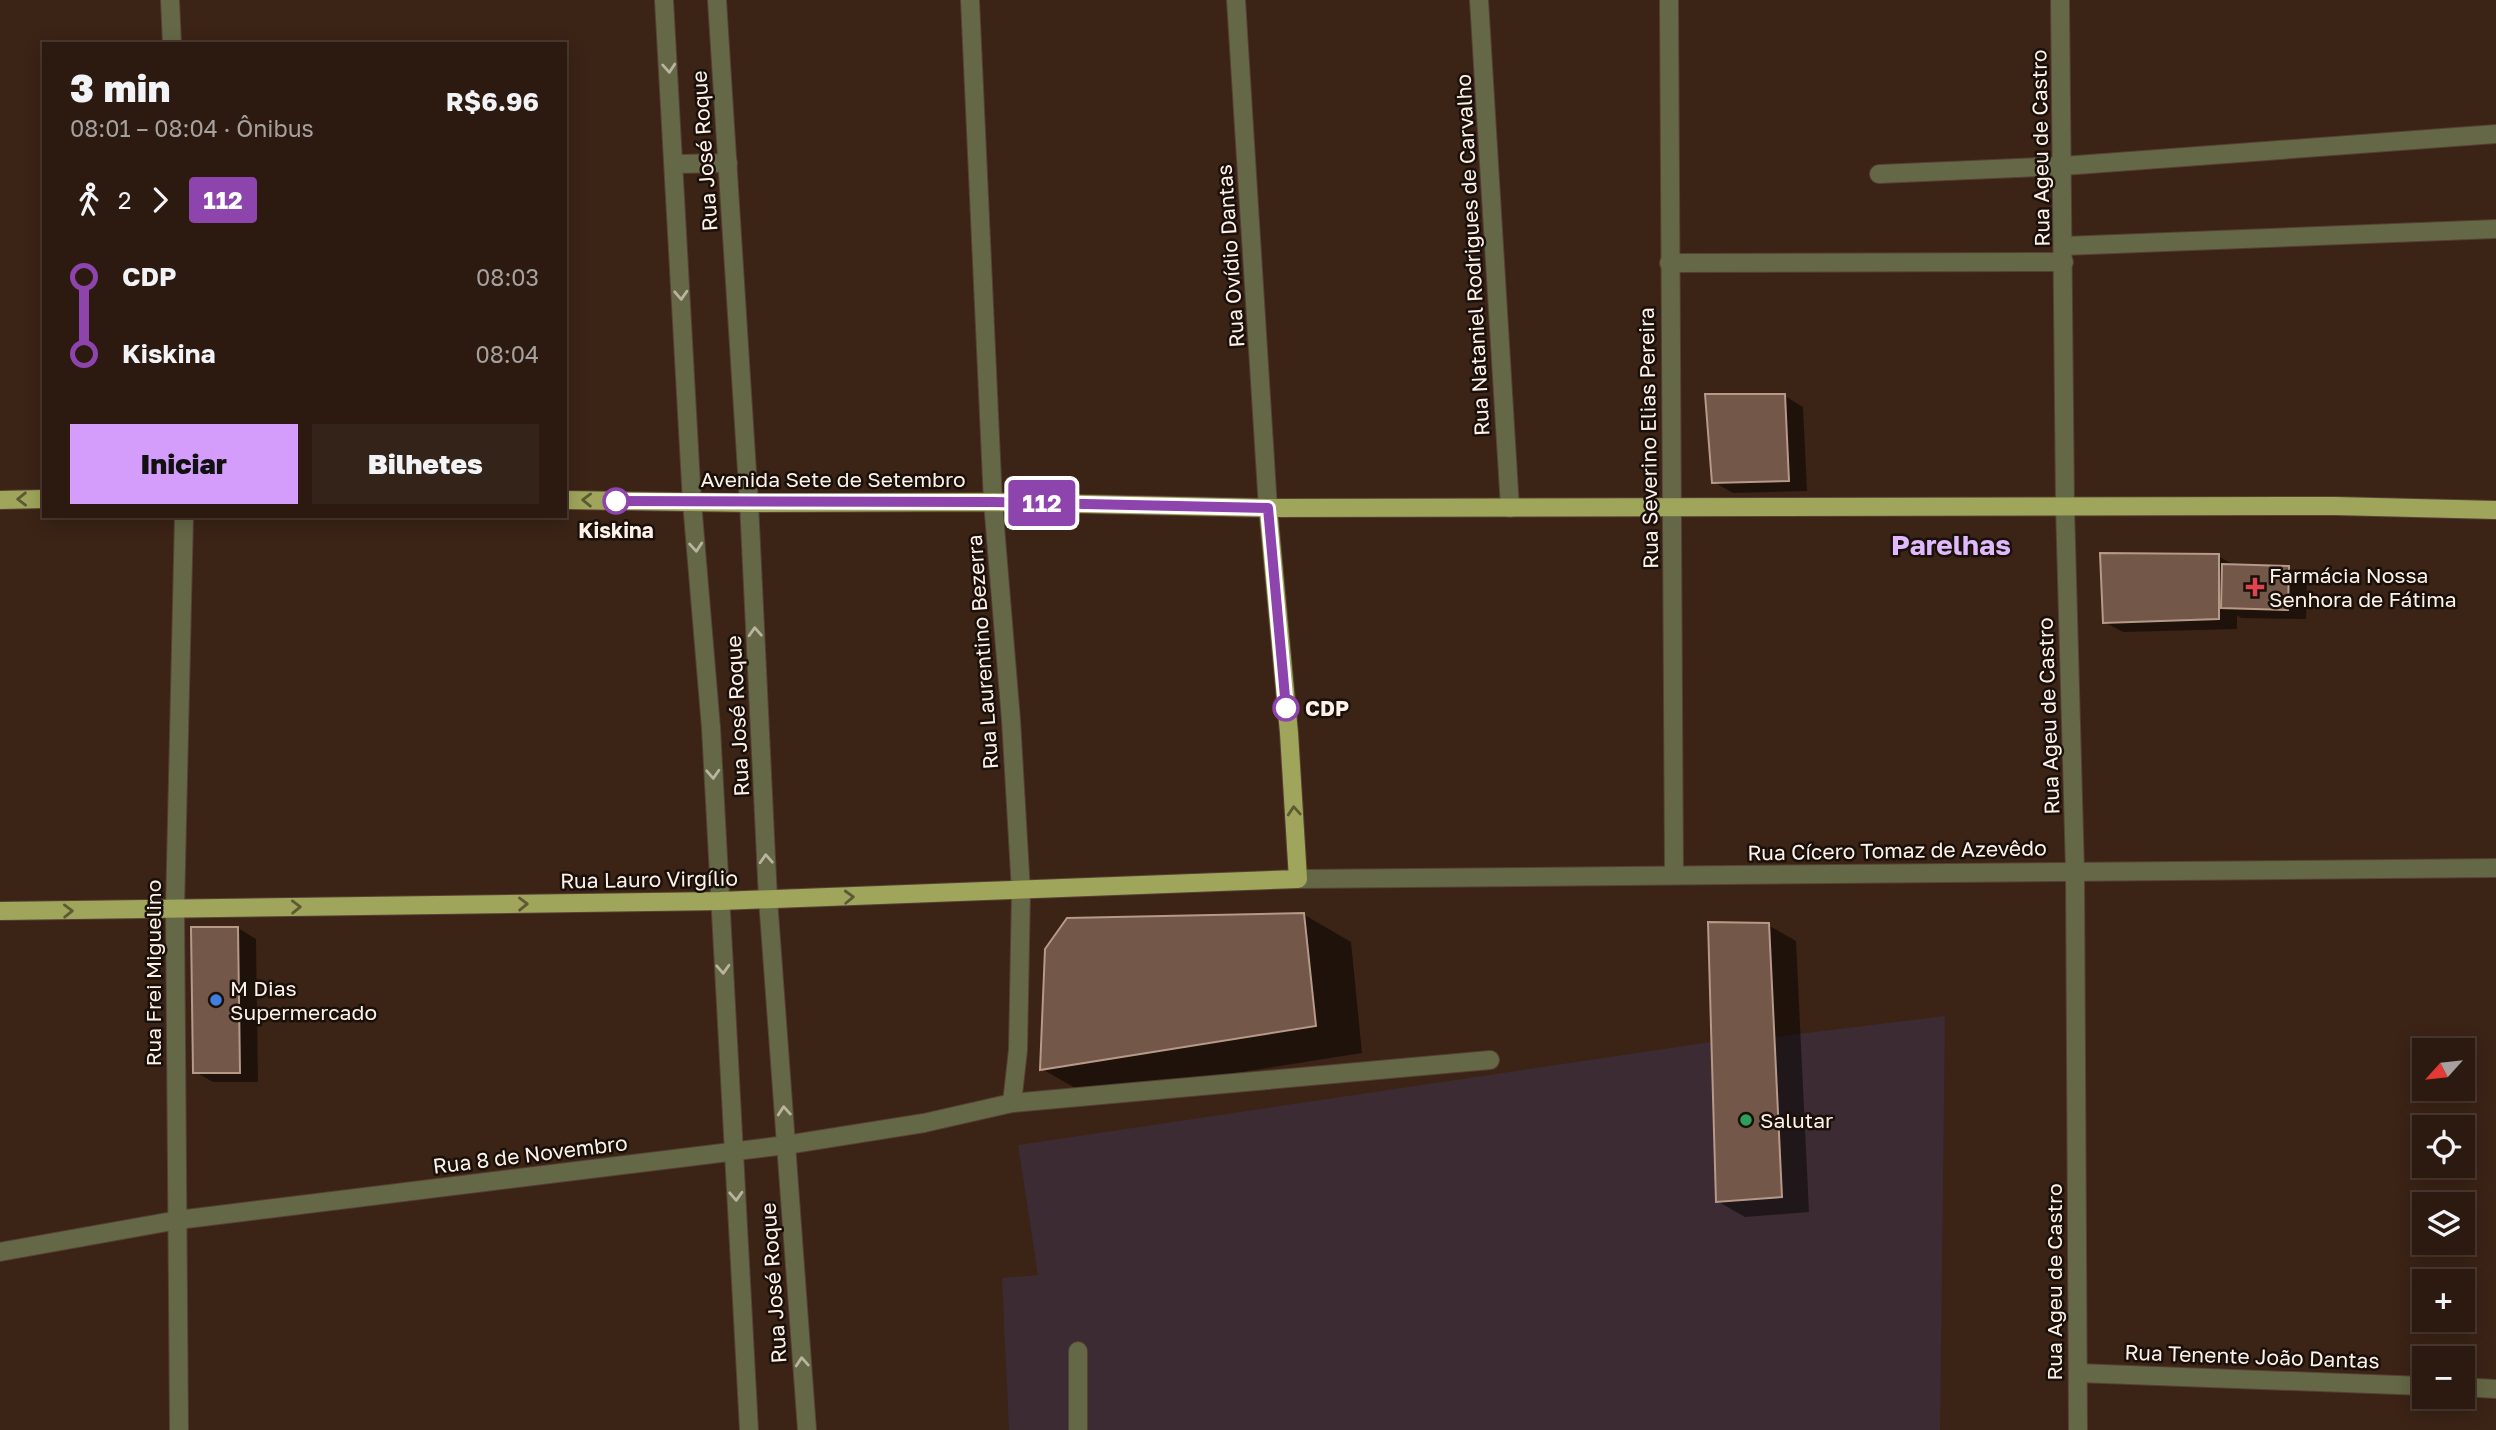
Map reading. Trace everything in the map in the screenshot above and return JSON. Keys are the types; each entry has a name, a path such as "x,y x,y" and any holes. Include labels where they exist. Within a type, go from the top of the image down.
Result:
{"main road":[{"path":"0,500 42,499"},
{"name":"Avenida Sete de Setembro","path":"567,500 749,503 993,502 1268,508 2335,506 2496,510"},
{"path":"1268,508 1289,733 1298,879"},
{"name":"Rua Lauro Virgílio","path":"0,911 768,900 1298,879"}],"street":[{"path":"170,0 172,42"},
{"name":"Rua José Roque","path":"664,0 692,502 710,728 749,1430"},
{"name":"Rua José Roque","path":"717,0 749,503 768,900 807,1430"},
{"name":"Rua Laurentino Bezerra","path":"970,0 993,502 1011,720 1021,891 1018,1050 1012,1102"},
{"name":"Rua Ovídio Dantas","path":"1237,0 1268,508"},
{"name":"Rua Nataniel Rodrigues de Carvalho","path":"1479,0 1510,508"},
{"name":"Rua Severino Elias Pereira","path":"1669,0 1674,875"},
{"name":"Rua Ageu de Castro","path":"2060,0 2065,506 2075,871 2078,1430"},
{"path":"1880,174 2063,166 2496,134"},
{"path":"675,164 728,163"},
{"path":"1670,263 2064,254 2496,229"},
{"name":"Rua Frei Miguelino","path":"179,1430 175,909 184,518"},
{"name":"Rua Cícero Tomaz de Azevêdo","path":"1298,879 2496,868"},
{"name":"Rua 8 de Novembro","path":"0,1252 178,1220 786,1145 924,1123 1012,1102 1490,1060"},
{"path":"1078,1351 1078,1430"},
{"name":"Rua Tenente João Dantas","path":"2078,1373 2412,1386"},
{"path":"2475,1387 2496,1388"}],"shaded area":[{"path":"1945,1016 1940,1430 1009,1430 1002,1278 1038,1275 1018,1145 1711,1042 1716,1202 1782,1197 1774,1037"}],"building":[{"path":"1705,394 1785,394 1789,481 1712,483"},
{"path":"2100,553 2219,554 2219,619 2103,623"},
{"name":"Farmácia Nossa Senhora de Fátima","path":"2222,564 2289,566 2288,610 2221,608"},
{"path":"1304,913 1316,1026 1040,1070 1045,949 1067,918"},
{"name":"Salutar","path":"1708,922 1769,923 1782,1197 1716,1202"},
{"name":"M Dias Supermercado","path":"191,927 238,927 240,1073 193,1073"}],"bus line":[{"name":"112","path":"616,501 993,502 1268,508 1286,708"}],"place":[{"name":"Kiskina","path":"616,501"},
{"name":"Farmácia Nossa Senhora de Fátima","path":"2255,587"},
{"name":"CDP","path":"1286,708"},
{"name":"M Dias Supermercado","path":"216,1000"},
{"name":"Salutar","path":"1746,1120"}],"district":[{"name":"Parelhas","path":"1951,544"}]}
